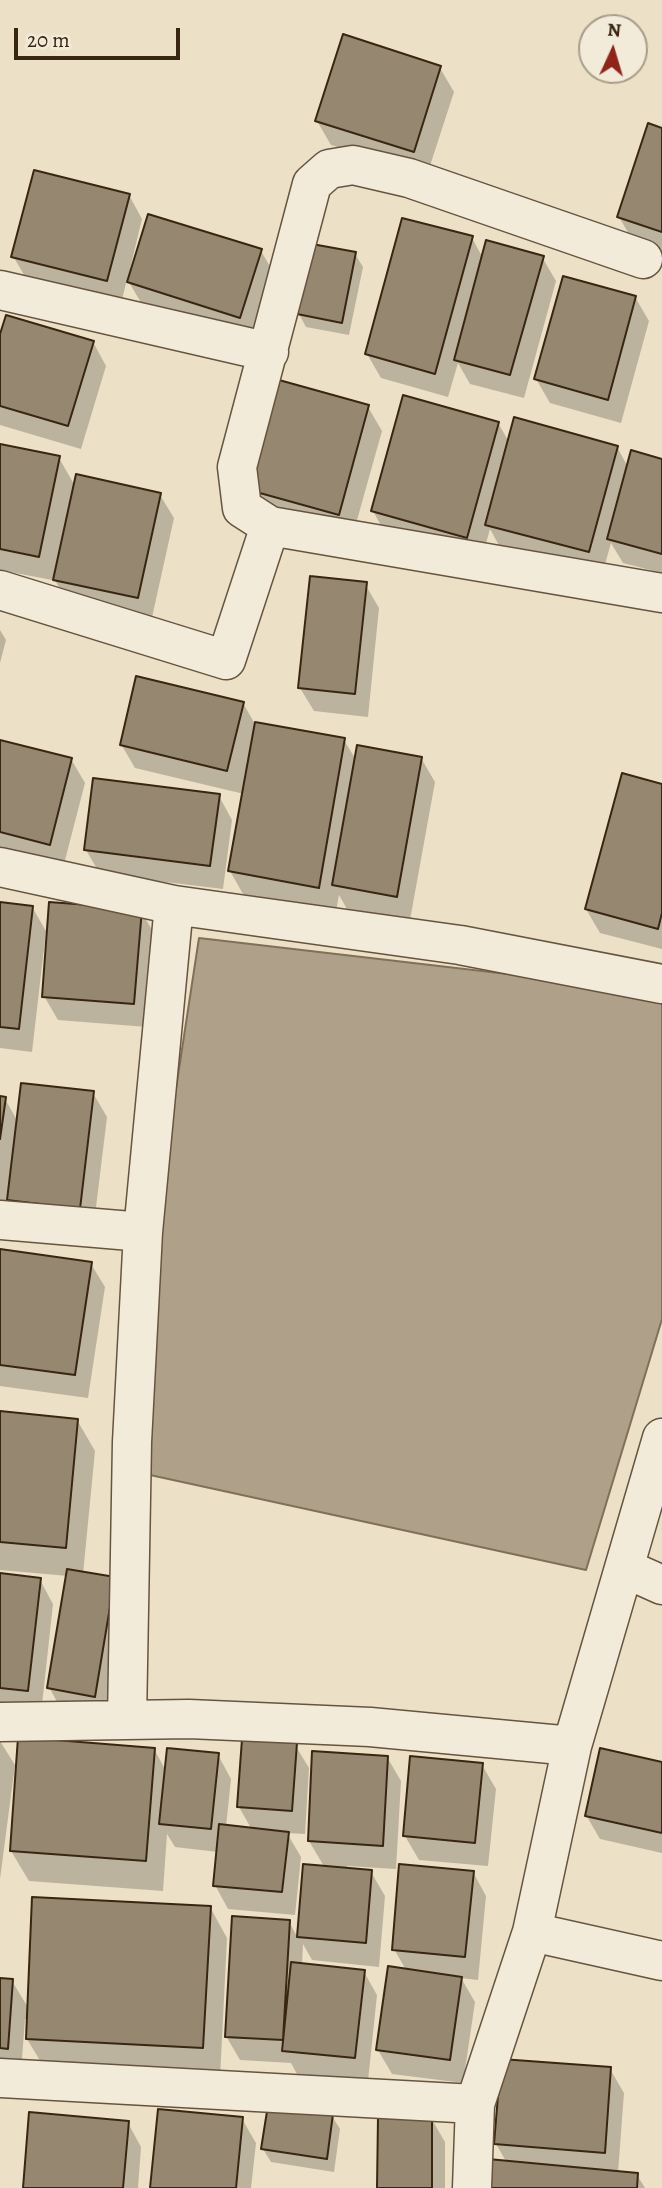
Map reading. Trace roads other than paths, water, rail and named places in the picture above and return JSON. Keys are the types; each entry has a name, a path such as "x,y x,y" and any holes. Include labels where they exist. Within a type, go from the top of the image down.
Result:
{"street":[{"path":"643,259 409,178 353,165 330,169 312,184 237,467 242,508 270,526 662,593"},
{"path":"0,290 269,352"},
{"path":"0,590 226,660 270,526"},
{"path":"0,867 174,905 460,945 662,984"},
{"path":"127,1720 132,1442 143,1232 174,905"},
{"path":"0,1220 143,1232"},
{"path":"472,2188 475,2104 532,1932 572,1746 662,1438"},
{"path":"624,1567 662,1585"},
{"path":"0,1722 188,1719 370,1727 572,1746"},
{"path":"532,1932 662,1961"},
{"path":"0,2078 475,2104"}]}
